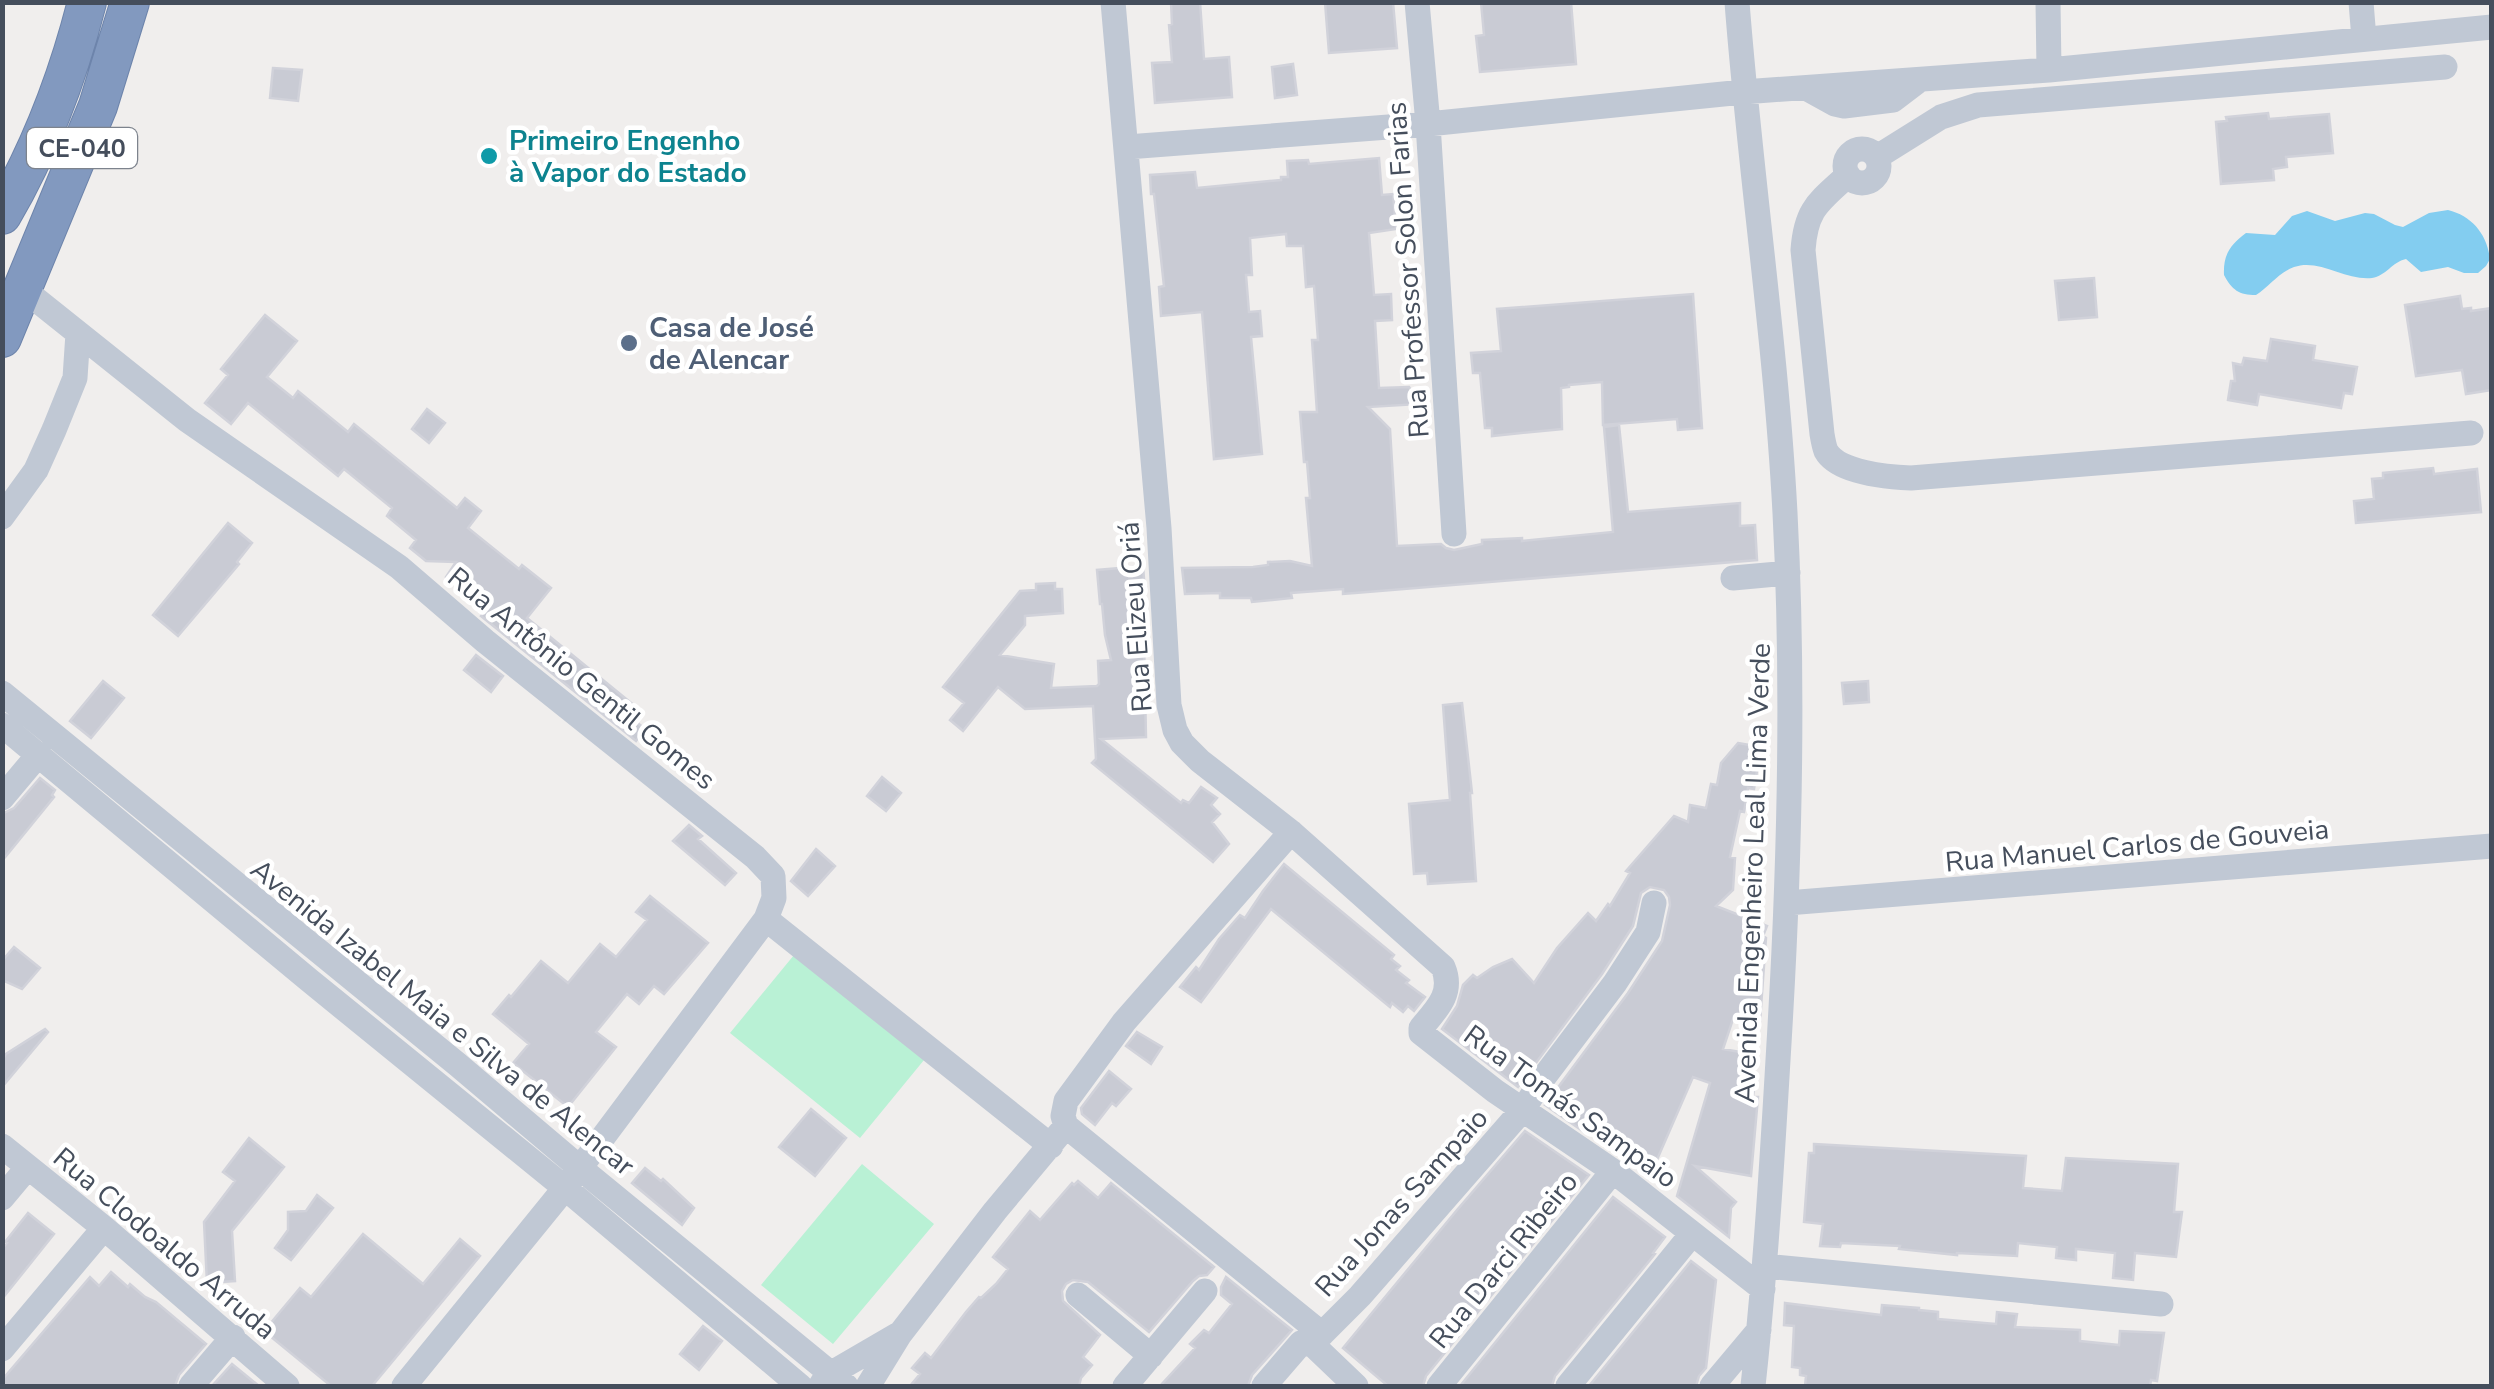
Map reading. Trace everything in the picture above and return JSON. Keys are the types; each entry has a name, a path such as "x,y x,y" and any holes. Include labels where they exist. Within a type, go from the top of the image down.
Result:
{"highway":[{"name":"CE-040","path":"2,215 26,173 54,109 87,2"},
{"name":"CE-040","path":"2,338 13,302 98,106 130,2"}],"street":[{"name":"Rua Elizeu Oriá","path":"1113,2 1158,510 1169,705 1182,743 1291,832"},
{"name":"Rua Professor Solon Farias","path":"1418,2 1454,534"},
{"name":"Avenida Engenheiro Leal Lima Verde","path":"1736,2 1785,510 1791,760 1787,903 1764,1278 1753,1386"},
{"path":"2048,2 2049,70"},
{"path":"2361,2 2364,39"},
{"path":"1127,147 1428,124 1744,92 2049,70 2492,27"},
{"path":"1870,153 1941,117 1978,106 2445,66"},
{"path":"1806,88 1834,104 1861,105 1893,100 1918,80"},
{"path":"1861,105 1870,153 1880,164 1874,178 1860,183 1848,175 1813,208 1804,233 1822,434 1827,452 1836,462 1851,469 1911,478 2471,433"},
{"name":"Rua Antônio Gentil Gomes","path":"13,302 78,333 187,420 399,568 754,857 772,876 774,898 766,919"},
{"path":"2,517 36,470 76,378 78,333"},
{"path":"1732,578 1788,573"},
{"name":"Avenida Izabel Maia e Silva de Alencar","path":"2,693 457,1064 756,1350 800,1386"},
{"name":"Avenida Izabel Maia e Silva de Alencar","path":"2,725 439,1087 573,1178 775,1328 832,1382"},
{"path":"2,798 38,754"},
{"path":"868,1386 900,1334 1058,1136 1066,1102 1124,1022 1291,832"},
{"name":"Rua Tomás Sampaio","path":"1291,832 1442,967 1448,983 1446,996 1421,1033 1495,1091 1613,1171 1692,1234 1764,1278"},
{"name":"Rua Manuel Carlos de Gouveia","path":"1787,903 2492,846"},
{"name":"Rua Jonas Sampaio","path":"1264,1386 1301,1343 1317,1339 1360,1296 1524,1108 1648,932 1654,903"},
{"path":"404,1386 573,1178 766,919 1058,1136 1317,1339 1356,1386"},
{"path":"439,1087 457,1064"},
{"name":"Rua Clodoaldo Arruda","path":"2,1146 287,1386"},
{"path":"2,1198 28,1167"},
{"name":"Rua Darci Ribeiro","path":"1439,1386 1613,1171"},
{"path":"2,1349 104,1228"},
{"path":"1568,1386 1692,1234"},
{"path":"1764,1278 2161,1304"},
{"path":"1125,1386 1205,1292"},
{"path":"1078,1294 1151,1356"},
{"path":"756,1350 775,1328"},
{"path":"1712,1386 1759,1330"},
{"path":"832,1382 900,1334"},
{"path":"191,1386 232,1337"}],"green space":[{"path":"794,955 924,1060 860,1138 730,1033"},
{"path":"862,1164 934,1224 833,1344 761,1285"}],"water":[{"path":"2448,210 2477,227 2486,242 2490,259 2478,273 2448,267 2421,272 2406,259 2372,278 2303,265 2283,273 2256,295 2237,291 2224,275 2229,251 2246,233 2275,235 2292,216 2307,211 2335,221 2374,214 2403,227 2429,213"}],"building":[{"path":"1171,2 1200,2 1204,59 1229,57 1232,97 1155,103 1152,63 1172,62"},
{"path":"1325,2 1393,2 1397,48 1329,53"},
{"path":"1481,2 1571,2 1576,64 1480,72 1476,36 1484,35"},
{"path":"1293,64 1297,95 1275,98 1272,67"},
{"path":"273,68 302,70 298,101 270,98"},
{"path":"2268,113 2269,119 2329,114 2333,153 2286,157 2287,167 2273,169 2274,180 2221,184 2216,122 2227,121 2226,117"},
{"path":"1379,158 1382,195 1393,194 1396,229 1369,233 1374,295 1391,294 1392,320 1375,321 1379,388 1409,387 1420,404 1368,407 1390,429 1397,546 1441,544 1454,550 1482,544 1482,540 1522,541 1613,532 1604,427 1619,425 1628,512 1740,503 1740,526 1755,525 1757,560 1343,594 1343,589 1291,593 1292,598 1252,602 1251,598 1220,598 1220,593 1185,594 1182,568 1253,567 1290,561 1312,566 1306,498 1310,498 1300,412 1317,412 1312,340 1318,340 1314,286 1306,287 1303,246 1287,246 1286,234 1250,238 1252,275 1246,275 1249,312 1260,311 1262,336 1251,337 1262,454 1214,459 1202,312 1161,316 1159,287 1164,286 1150,175 1195,172 1197,188 1281,180 1288,177 1287,161 1308,160 1309,164"},
{"path":"2094,278 2097,317 2059,320 2055,281"},
{"path":"1693,294 1702,428 1678,430 1677,419 1603,425 1602,382 1561,388 1562,429 1492,436 1492,428 1485,428 1480,373 1473,373 1471,353 1501,351 1497,309"},
{"path":"2460,296 2462,309 2492,308 2492,390 2466,394 2462,370 2416,376 2405,305"},
{"path":"265,315 297,341 267,377 293,398 298,391 348,432 354,424 457,508 465,498 481,511 468,528 519,569 522,565 551,588 527,618 636,707 629,716 645,729 636,741 481,616 486,610 446,577 456,562 426,561 410,548 416,540 387,516 392,508 344,469 338,476 248,403 231,424 205,403 228,375 221,369"},
{"path":"2271,339 2315,346 2313,360 2357,367 2352,394 2344,393 2341,408 2259,394 2257,405 2228,400 2231,381 2235,381 2233,363 2242,365 2244,358 2267,361"},
{"path":"427,409 445,423 429,443 412,429"},
{"path":"2433,468 2434,474 2477,469 2481,512 2356,523 2354,501 2374,499 2372,479 2383,478 2383,473"},
{"path":"228,523 252,543 178,636 153,615"},
{"path":"1143,566 1146,737 1101,739 1181,803 1189,803 1201,787 1217,798 1211,805 1220,814 1212,822 1229,844 1213,862 1092,763 1096,759 1093,706 1025,709 998,687 963,731 950,720 964,703 943,687 1020,591 1036,590 1036,584 1055,583 1055,589 1062,589 1063,613 1025,616 1025,625 1000,655 1054,664 1051,688 1097,686 1098,661 1111,660 1097,570"},
{"path":"476,655 503,676 491,692 464,670"},
{"path":"103,681 124,698 91,738 70,721"},
{"path":"1868,681 1869,702 1844,704 1842,683"},
{"path":"1462,703 1476,881 1428,884 1427,873 1414,874 1409,804 1450,800 1443,705"},
{"path":"1738,743 1761,747 1754,789 1748,788 1730,857 1735,858 1733,890 1716,906 1767,926 1763,936 1766,938 1760,1021 1734,1016 1723,1049 1746,1053 1742,1076 1755,1078 1753,1097 1758,1097 1751,1176 1695,1166 1736,1202 1731,1208 1729,1237 1677,1196 1710,1083 1693,1077 1656,1162 1590,1121 1584,1132 1545,1105 1662,941 1670,905 1664,890 1650,887 1641,893 1633,926 1518,1087 1442,1029 1457,1006 1463,985 1473,975 1477,978 1512,959 1534,983 1557,948 1588,913 1596,921 1610,906 1630,873 1626,871 1674,816 1688,822 1690,805 1706,808 1711,784 1717,785 1721,763"},
{"path":"882,777 901,793 886,811 867,796"},
{"path":"40,778 55,790 54,797 2,861 2,814 14,808"},
{"path":"689,825 702,836 698,839 736,873 725,885 673,841"},
{"path":"816,849 835,866 808,896 791,881"},
{"path":"1284,864 1394,955 1391,959 1400,966 1396,970 1425,997 1414,1011 1408,1006 1403,1012 1392,1003 1390,1007 1271,909 1201,1002 1180,987 1196,967 1199,970 1240,915 1245,918"},
{"path":"650,896 708,943 664,994 654,986 639,1004 627,994 596,1032 616,1047 568,1107 513,1063 529,1044 493,1014 541,961 568,983 600,944 616,957 647,920 636,912"},
{"path":"14,947 40,968 22,989 2,980 2,961"},
{"path":"45,1029 48,1032 2,1087 2,1061 6,1054"},
{"path":"1137,1032 1162,1047 1151,1064 1126,1046"},
{"path":"1109,1071 1131,1089 1116,1106 1112,1103 1095,1125 1082,1114 1081,1108"},
{"path":"811,1109 846,1138 815,1176 779,1147"},
{"path":"1525,1131 1589,1175 1426,1376 1423,1386 1388,1386 1343,1348"},
{"path":"249,1138 284,1167 232,1231 235,1281 207,1283 204,1222 235,1181 223,1172"},
{"path":"1814,1144 2026,1156 2023,1188 2062,1191 2066,1158 2178,1164 2174,1212 2182,1212 2176,1257 2135,1253 2133,1280 2113,1278 2115,1253 2076,1249 2076,1260 2056,1258 2057,1247 2018,1243 2017,1256 1957,1255 1899,1249 1900,1246 1841,1243 1840,1247 1820,1246 1823,1224 1804,1222 1809,1153 1814,1153"},
{"path":"645,1168 694,1208 682,1225 632,1183"},
{"path":"1078,1181 1098,1198 1111,1183 1214,1267 1193,1281 1149,1332 1088,1282 1073,1280 1066,1284 1063,1301 1100,1335 1083,1357 1092,1365 1079,1386 910,1386 920,1374 912,1368 925,1353 931,1358 966,1312 1008,1269 993,1257 1030,1211 1040,1220"},
{"path":"317,1195 333,1208 291,1260 275,1248 288,1230 288,1212 306,1211"},
{"path":"1613,1197 1665,1237 1555,1376 1552,1386 1460,1386"},
{"path":"28,1213 54,1234 2,1299 2,1249"},
{"path":"363,1234 423,1284 460,1239 480,1256 372,1386 331,1386 264,1331 300,1288 311,1297"},
{"path":"1691,1261 1716,1280 1706,1368 1696,1386 1589,1386"},
{"path":"111,1272 128,1287 130,1284 156,1302 206,1344 179,1375 175,1386 2,1386 2,1380 90,1277 99,1286"},
{"path":"1226,1277 1292,1330 1252,1375 1248,1386 1160,1386 1195,1348 1190,1344 1204,1330 1209,1333 1232,1304 1221,1295"},
{"path":"1785,1303 1881,1315 1882,1305 1919,1308 1938,1312 1938,1319 1996,1324 1997,1312 2017,1314 2015,1327 2080,1330 2080,1341 2119,1345 2120,1331 2164,1333 2157,1381 2151,1380 2150,1386 1805,1386 1806,1376 1800,1375 1800,1368 1792,1367 1794,1326 1784,1325"},
{"path":"703,1326 722,1341 699,1370 680,1354"},
{"path":"232,1364 259,1386 212,1386"}],"place":[{"name":"Primeiro Engenho à Vapor do Estado","path":"489,156"},
{"name":"Casa de José de Alencar","path":"629,343"}]}
